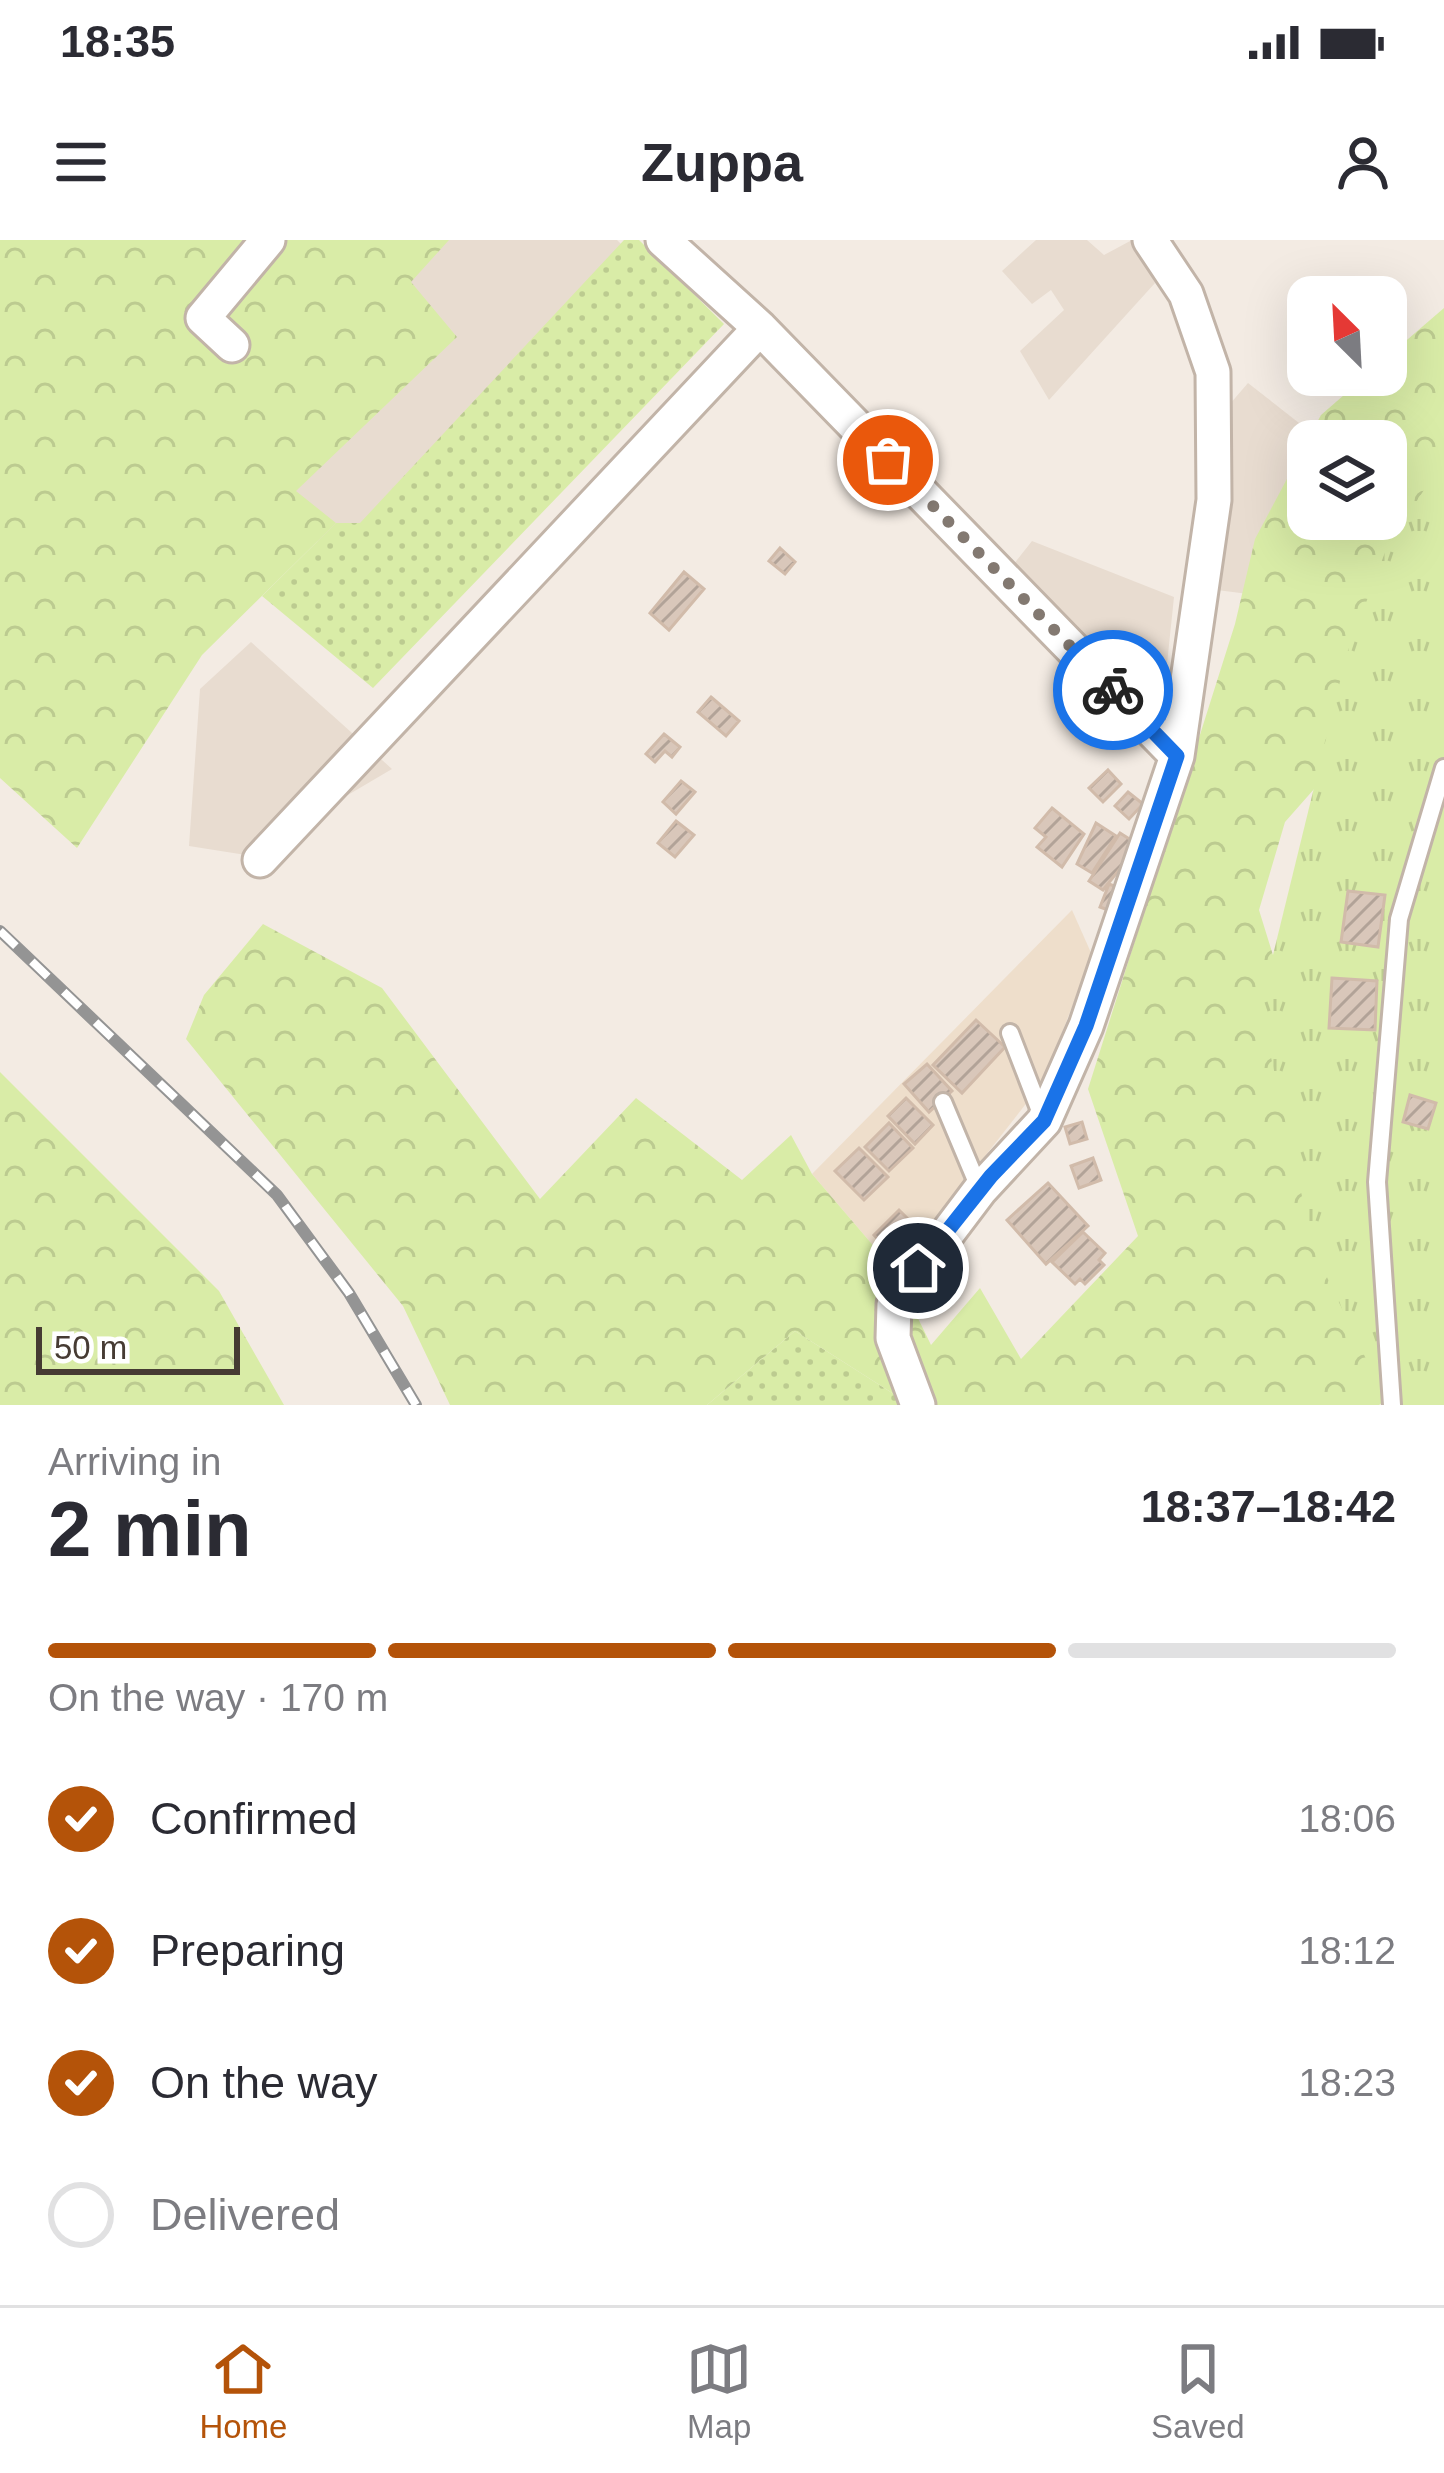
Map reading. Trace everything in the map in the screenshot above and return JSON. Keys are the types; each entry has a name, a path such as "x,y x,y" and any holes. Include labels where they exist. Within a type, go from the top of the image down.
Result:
{"street":[{"path":"232,345 203,318 268,240"},
{"path":"663,240 760,328 1177,756"},
{"path":"918,1405 893,1338 894,1304 980,1190 1044,1121 1086,1026 1177,756 1214,500 1213,372 1186,294 1150,240"},
{"path":"260,860 760,328"}],"lane":[{"path":"1392,1405 1378,1182 1400,919 1444,768"},
{"path":"1010,1033 1044,1121"},
{"path":"944,1102 980,1190"}],"shaded area":[{"path":"208,240 617,240 637,260 345,570 262,483"},
{"path":"1036,240 1087,240 1104,255 1132,240 1155,283 1049,400 1020,351 1064,310 1051,290 1032,304 1002,271"},
{"path":"1248,383 1295,420 1287,420 1287,515 1264,596 1209,589 1217,419"},
{"path":"1032,541 1174,597 1158,750 995,588"},
{"path":"251,642 392,769 246,855 189,846 200,689"},
{"path":"1072,910 1092,955 1043,1082 895,1271 812,1174"}],"green space":[{"path":"0,240 449,240 411,282 457,337 296,491 336,523 202,655 77,848 0,778"},
{"path":"624,240 639,240 724,324 373,688 262,596 336,523 360,523"},
{"path":"1444,308 1444,694 1345,754 1285,822 1259,910 1406,1384 1379,1405 911,1405 795,1331 707,1405 450,1405 403,1306 186,1039 204,995 263,924 382,988 540,1199 636,1098 742,1180 791,1135 812,1174 895,1271 931,1345 980,1288 1021,1359 1138,1236 1088,1089 1235,624 1255,539 1287,479 1287,540 1407,540 1407,420 1318,420 1343,396 1407,396 1407,340"},
{"path":"1444,459 1444,1405 1388,1405 1314,1250 1260,1008 1347,653 1387,547 1392,540 1407,540 1407,516"},
{"path":"0,1072 219,1291 284,1405 0,1405"},
{"path":"795,1331 911,1405 707,1405"}],"building":[{"path":"780,548 795,562 785,574 769,561"},
{"path":"684,572 704,589 669,630 650,613"},
{"path":"711,697 739,721 726,736 698,712"},
{"path":"664,734 680,747 672,757 665,751 655,762 646,754"},
{"path":"1108,770 1121,784 1103,802 1089,788"},
{"path":"681,781 695,792 676,814 663,802"},
{"path":"1128,792 1143,804 1129,819 1115,806"},
{"path":"1052,808 1084,834 1062,867 1037,847 1046,837 1035,828"},
{"path":"676,821 694,835 675,857 658,843"},
{"path":"1096,823 1116,836 1092,873 1077,864"},
{"path":"1120,833 1139,845 1103,890 1089,881"},
{"path":"1109,884 1127,891 1119,914 1100,907"},
{"path":"1348,891 1385,895 1378,947 1341,942"},
{"path":"1332,978 1377,981 1375,1030 1329,1028"},
{"path":"976,1020 1005,1047 962,1093 933,1065"},
{"path":"927,1064 952,1091 929,1112 904,1084"},
{"path":"1410,1095 1436,1103 1428,1129 1403,1122"},
{"path":"906,1098 933,1125 915,1144 888,1116"},
{"path":"1082,1122 1087,1139 1070,1144 1065,1127"},
{"path":"889,1123 913,1148 889,1171 865,1147"},
{"path":"859,1148 888,1177 864,1200 835,1171"},
{"path":"1093,1158 1101,1180 1079,1188 1071,1166"},
{"path":"1048,1183 1088,1226 1046,1264 1007,1220"},
{"path":"899,1210 919,1230 893,1255 874,1235"},
{"path":"1083,1232 1105,1253 1099,1260 1104,1265 1085,1284 1080,1279 1075,1284 1052,1262"}],"railway":[{"path":"0,931 277,1195 349,1293 416,1405"}],"way so far":[{"path":"888,460 1113,690"}],"route":[{"path":"918,1268 991,1176 1044,1121 1086,1026 1177,756 1113,690"}]}
